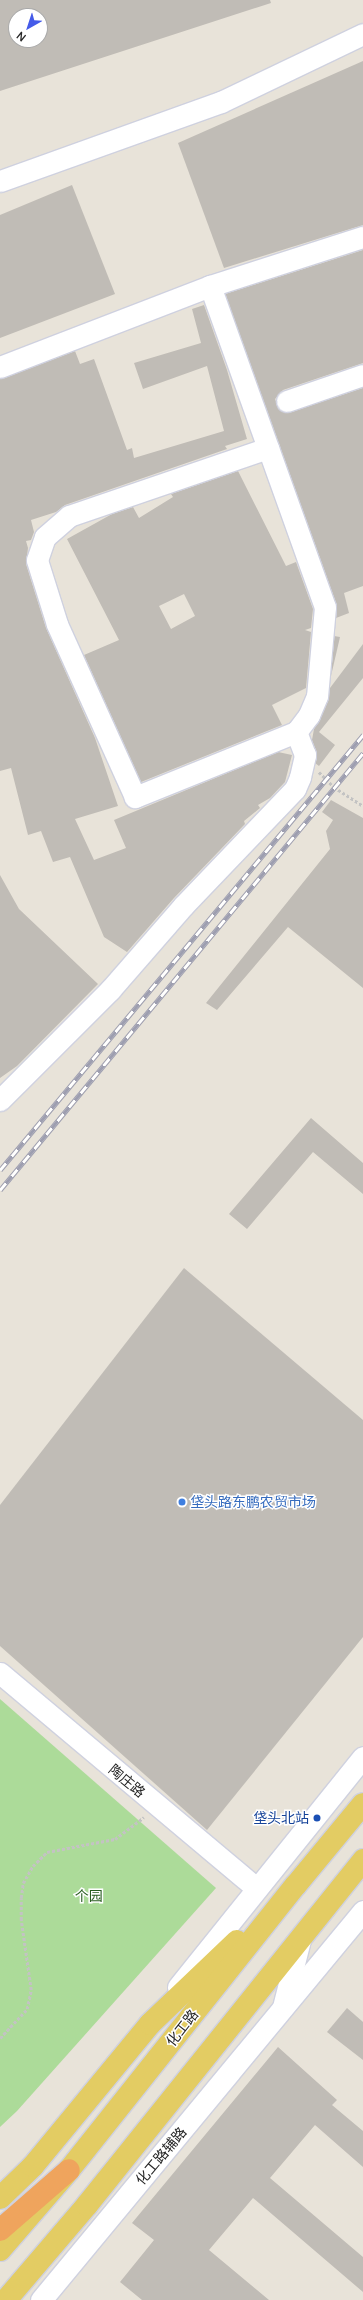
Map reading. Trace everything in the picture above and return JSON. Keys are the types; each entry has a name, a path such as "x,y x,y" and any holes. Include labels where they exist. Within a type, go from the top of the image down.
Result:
{"highway":[{"path":"0,2230 69,2170"}],"main road":[{"name":"化工路","path":"0,2250 69,2170 296,1885 363,1804"},
{"path":"6,2300 88,2205 363,1860"},
{"path":"0,2198 33,2166 150,2024 296,1885"}],"street":[{"path":"0,181 221,102 363,34"},
{"path":"0,367 210,286 363,237"},
{"path":"210,286 325,607 317,696 309,715 296,732 135,797 57,624 37,560 45,537 69,516 268,448"},
{"path":"287,400 363,375"},
{"path":"0,1100 110,990 183,906 290,794 300,777 305,755 296,732"},
{"name":"陶庄路","path":"0,1673 155,1805 256,1888"},
{"path":"150,2024 256,1888 363,1757"},
{"name":"化工路辅路","path":"51,2297 363,1911"},
{"name":"化工路辅路","path":"281,2014 300,1940"}],"path":[{"path":"305,755 309,763 334,787 363,806"},
{"path":"0,2038 27,2009 31,1990 21,1920 21,1898 24,1883 33,1866 47,1852 115,1839 134,1826 155,1805"}],"green space":[{"name":"个园","path":"0,1699 216,1888 17,2111 0,2127"}],"building":[{"path":"0,0 270,0 271,3 0,91"},
{"path":"363,61 363,225 224,268 178,143"},
{"path":"72,185 115,294 0,338 0,215"},
{"path":"363,250 363,363 283,390 275,399 279,410 290,412 363,388 363,586 344,593 349,613 336,618 336,603 225,294"},
{"path":"204,305 227,370 247,439 225,446 227,449 65,505 56,512 31,520 34,532 31,540 26,541 28,548 26,564 46,628 95,738 118,806 75,819 94,860 126,848 114,820 278,752 292,755 285,782 270,798 258,805 260,808 244,821 245,824 174,898 127,952 104,937 70,857 53,862 41,831 28,835 11,768 0,771 0,379 75,351 80,364 94,359 127,450 132,448 134,458 224,431 207,366 143,389 134,363 201,343 192,309"},
{"path":"238,471 286,566 296,562 313,609 311,628 305,630 311,632 306,688 272,705 282,725 141,782 84,655 119,640 67,539 112,514 133,507 139,518 173,497 171,494","holes":["184,594 195,616 171,629 159,606"]},
{"path":"334,636 340,637 331,676"},
{"path":"363,644 363,678 319,732 335,745 319,766 315,763 316,751 312,740 314,729 328,701 330,688"},
{"path":"331,800 363,818 363,988 288,927 217,1010 206,1003 330,849 326,831 333,820 322,812"},
{"path":"0,875 19,909 98,984 17,1066 0,1078"},
{"path":"311,1118 363,1163 363,1194 313,1152 247,1229 229,1214"},
{"name":"垡头路东鹏农贸市场","path":"184,1268 363,1420 363,1637 207,1830 0,1646 0,1505"},
{"path":"347,2008 363,2022 363,2060 327,2032"},
{"path":"278,2047 337,2100 332,2105 363,2131 363,2167 315,2125 270,2178 363,2257 363,2292 253,2198 209,2250 269,2300 142,2300 120,2282 154,2240 132,2223"}],"railway":[{"path":"0,1170 363,735"},
{"path":"0,1190 363,753"}],"place":[{"name":"垡头路东鹏农贸市场","path":"182,1502"},
{"name":"垡头北站","path":"317,1818"}]}
